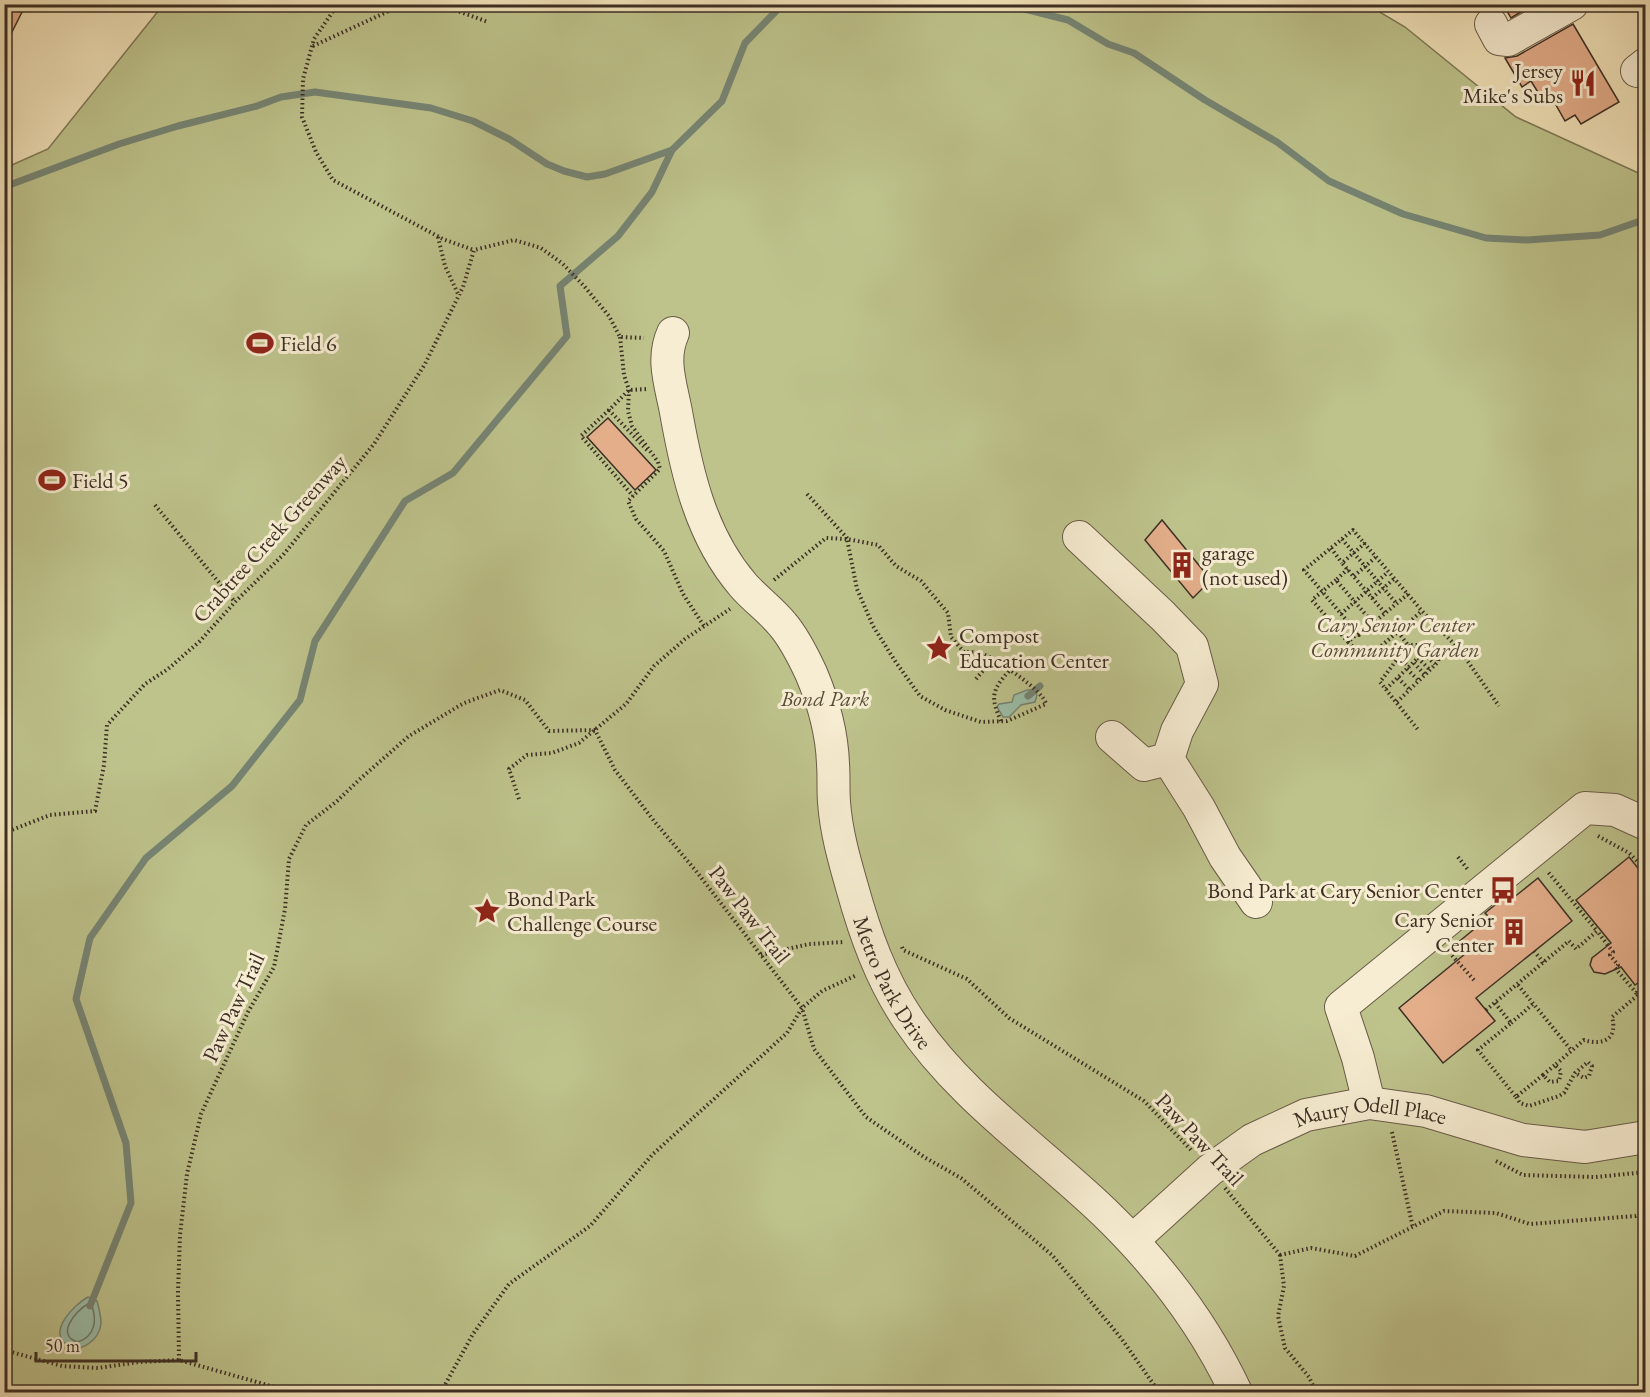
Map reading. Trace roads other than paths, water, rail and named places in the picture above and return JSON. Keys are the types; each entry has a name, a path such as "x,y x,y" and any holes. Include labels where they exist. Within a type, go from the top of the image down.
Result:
{"street":[{"path":"1490,14 1499,26 1540,4"},
{"path":"1490,14 1499,39 1508,40 1572,4"},
{"name":"Metro Park Drive","path":"670,340 670,387 682,453 693,491 711,538 744,586 785,627 811,674 825,714 833,761 833,800 839,843 857,941 883,974 906,1017 933,1054 968,1092 1133,1240 1178,1294 1225,1369 1236,1392"},
{"path":"1079,537 1192,646 1202,684 1177,731 1168,759"},
{"path":"1112,737 1144,765 1168,759"},
{"path":"1168,759 1199,808 1225,857 1256,902"},
{"path":"1369,1103 1358,1058 1341,1007 1590,821 1615,810 1646,824"},
{"name":"Maury Odell Place","path":"1133,1240 1210,1170 1252,1140 1306,1114 1369,1103 1426,1111 1523,1140 1544,1143 1585,1147 1646,1137"}],"water":[{"path":"1032,690 1037,695 1035,702 1021,705 1009,717 1003,717 997,707 999,704 1012,702 1014,695"},
{"path":"88,1297 97,1301 101,1318 100,1330 89,1344 78,1348 67,1345 60,1333 61,1326 76,1305"}],"waterway":[{"path":"90,1306 131,1203 126,1143 76,999 90,938 146,858 232,786 300,700 315,641 405,501 453,473 567,336 560,286 618,236 652,192 672,150 722,101 745,43 783,4"},
{"path":"1005,4 1068,20 1108,44 1134,53 1205,100 1277,142 1329,181 1403,214 1486,238 1527,240 1600,235 1646,219"},
{"path":"4,187 119,144 257,106 281,97 315,92 431,108 473,121 509,139 547,164 587,177 605,174 672,150"},
{"path":"1028,696 1040,686"}],"place":[{"name":"Jersey Mike's Subs","path":"1583,83"},
{"name":"Field 6","path":"260,343"},
{"name":"Field 5","path":"52,480"},
{"name":"garage (not used)","path":"1182,565"},
{"name":"Compost Education Center","path":"939,648"},
{"name":"Bond Park at Cary Senior Center","path":"1503,890"},
{"name":"Bond Park Challenge Course","path":"487,911"},
{"name":"Cary Senior Center","path":"1514,932"}],"park label":[{"name":"Cary Senior Center Community Garden","path":"1395,636"},
{"name":"Bond Park","path":"825,698"}]}
